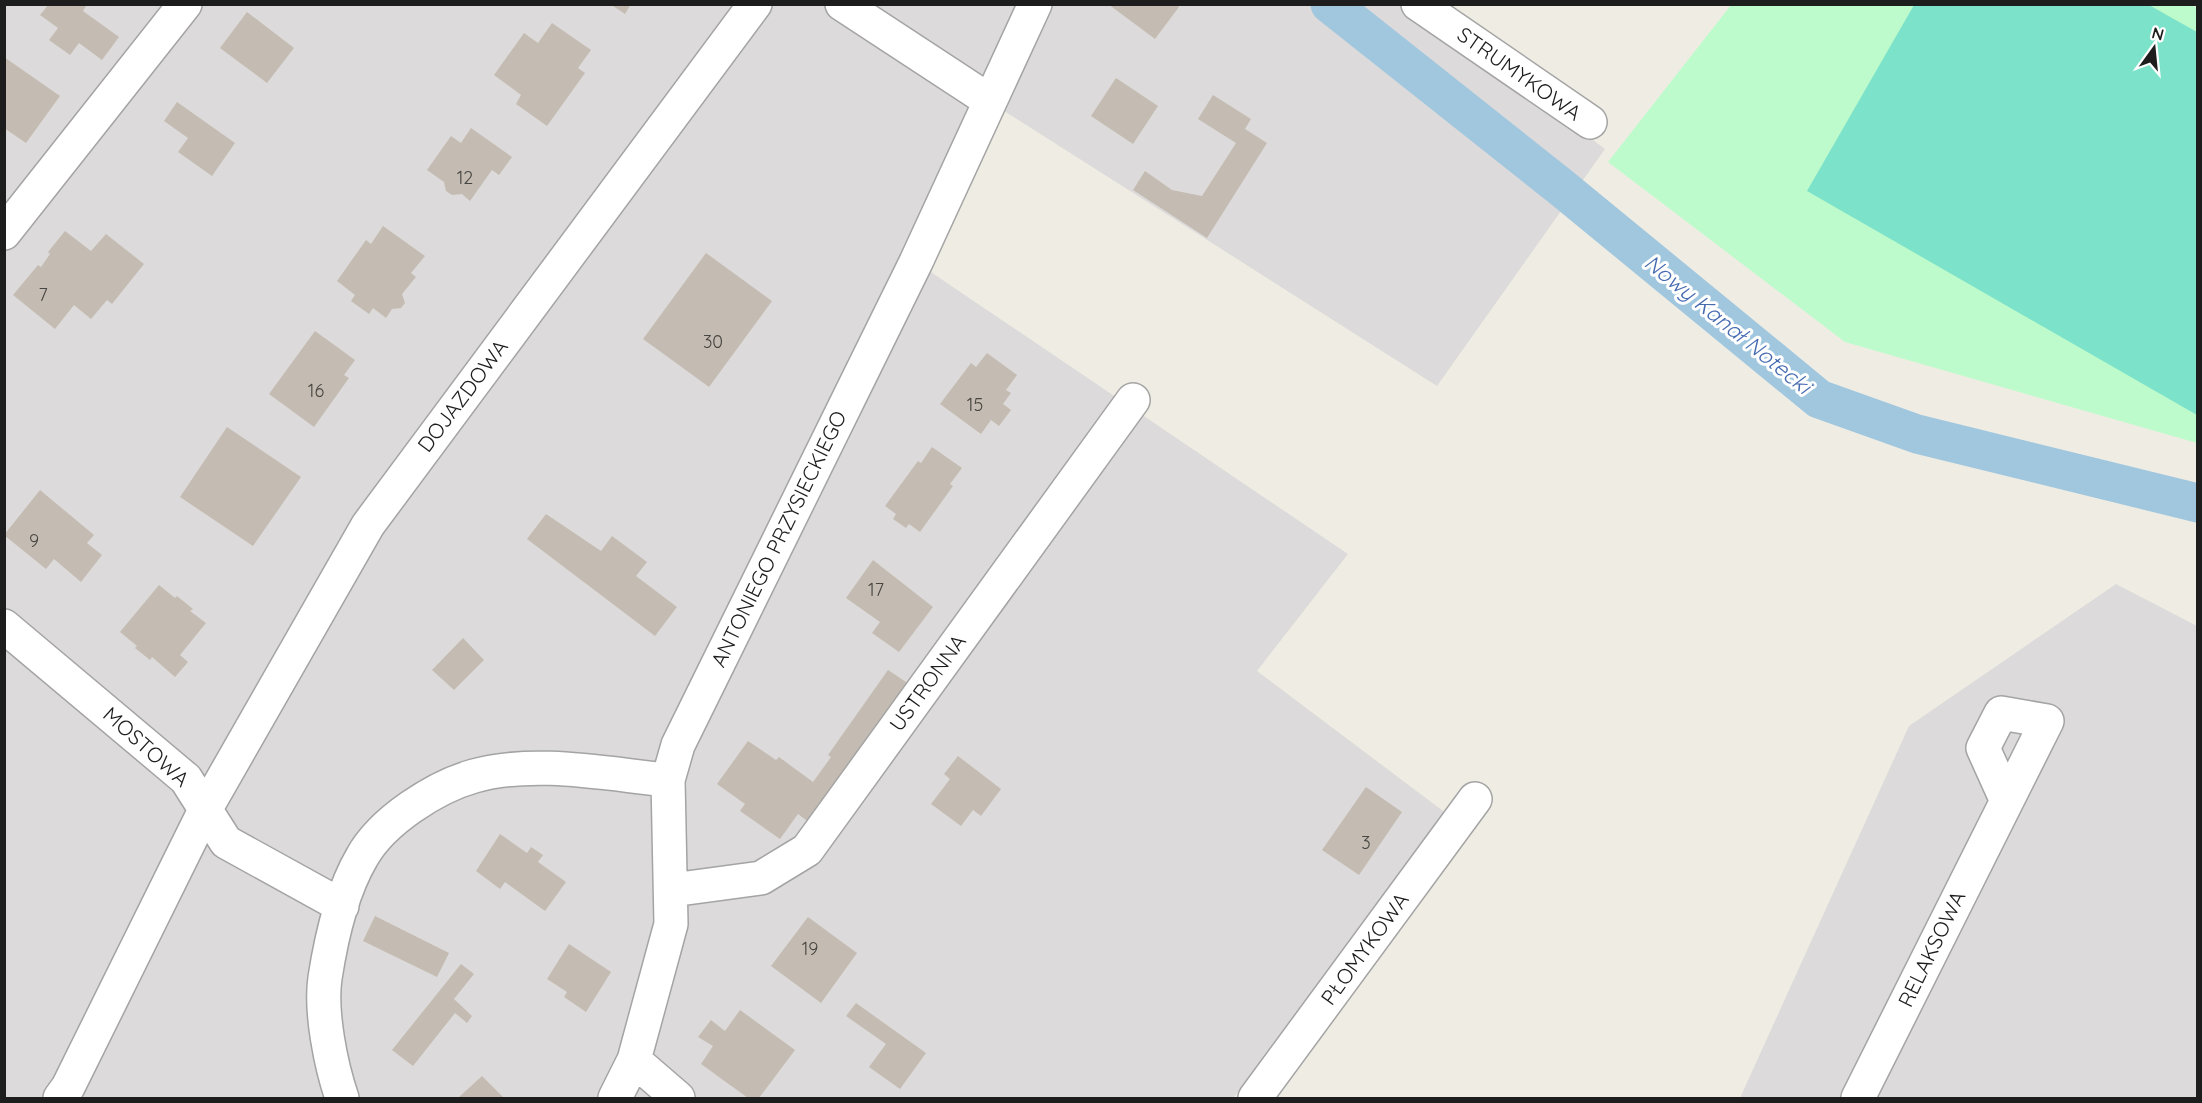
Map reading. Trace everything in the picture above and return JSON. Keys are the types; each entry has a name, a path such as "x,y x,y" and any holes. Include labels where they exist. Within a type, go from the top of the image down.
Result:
{"street":[{"path":"4,233 185,4"},
{"name":"DOJAZDOWA","path":"60,1098 68,1087 205,810 368,525 755,4"},
{"path":"842,4 990,101"},
{"name":"ANTONIEGO PRZYSIECKIEGO","path":"615,1098 634,1060 671,924 668,780 678,745 916,262 1035,4"},
{"name":"STRUMYKOWA","path":"1418,4 1590,123"},
{"name":"USTRONNA","path":"672,890 761,878 807,850 1132,400"},
{"name":"MOSTOWA","path":"4,626 186,780 226,842 342,906"},
{"path":"342,1098 335,1076 325,1004 325,979 342,906 362,856 400,814 435,791 455,783 475,776 525,769 567,770 668,780"},
{"name":"PŁOMYKOWA","path":"1255,1098 1475,799"},
{"name":"RELAKSOWA","path":"1858,1098 2006,799"},
{"path":"634,1060 678,1098"}],"shaded area":[{"path":"5,5 1410,5 1605,149 1437,386 990,102 916,262 1348,554 1257,671 1471,832 1233,1098 5,1098"},
{"path":"2116,584 2197,626 2197,1098 1740,1098 1909,726"}],"green space":[{"path":"1731,5 2191,5 2198,8 2197,443 1845,342 1608,162"},
{"path":"1914,5 2149,5 2197,32 2197,415 1807,191"}],"building":[{"path":"49,4 87,4 83,11 119,37 102,60 79,43 70,55 49,40 58,28 40,15"},
{"path":"604,4 631,4 625,14 613,6"},
{"path":"1108,4 1175,4 1179,7 1155,39"},
{"path":"247,12 294,48 267,83 220,48"},
{"path":"552,23 591,50 578,68 585,73 547,126 516,104 521,95 494,75 524,33 538,43"},
{"path":"4,57 60,96 26,143 4,128"},
{"path":"1116,78 1158,106 1133,144 1091,116"},
{"path":"1213,95 1251,119 1245,129 1267,143 1207,238 1133,190 1145,171 1172,190 1202,196 1236,143 1198,119"},
{"path":"177,102 235,143 212,176 178,152 188,138 164,121"},
{"path":"471,128 512,157 499,175 492,170 470,201 462,194 452,195 446,191 444,182 427,170 451,136 461,143"},
{"path":"383,226 425,256 411,273 416,277 402,294 405,303 401,308 392,309 386,318 373,308 369,314 351,301 355,295 337,281 366,240 371,244"},
{"path":"65,231 91,251 106,234 144,264 112,304 107,300 91,319 74,305 55,329 13,295 38,265 41,267 50,254 48,252"},
{"path":"706,253 772,301 709,387 643,339"},
{"path":"315,331 355,360 344,375 349,378 314,427 269,394"},
{"path":"987,353 1017,375 1006,390 1011,393 1003,404 1011,410 999,426 991,420 981,434 940,404 971,363 976,367"},
{"path":"227,427 301,477 253,546 180,497"},
{"path":"932,447 962,468 950,484 953,486 920,532 909,524 906,528 893,519 896,514 885,506 918,461 921,463"},
{"path":"40,490 94,535 87,543 102,555 81,582 54,559 46,569 4,535"},
{"path":"546,514 601,551 612,536 647,562 636,576 677,607 655,636 527,539"},
{"path":"873,560 933,607 899,652 872,633 880,622 846,598"},
{"path":"159,585 175,598 177,596 193,609 190,611 206,623 180,655 188,662 175,677 152,657 150,660 135,648 137,646 120,632"},
{"path":"463,638 484,660 454,690 432,670"},
{"path":"888,670 909,684 810,823 798,814 780,839 740,811 745,804 717,784 748,741 776,760 779,757 813,782 831,757 828,755"},
{"path":"958,756 1001,789 981,816 973,810 961,826 931,804 950,779 944,774"},
{"path":"1366,787 1402,812 1359,875 1322,850"},
{"path":"500,834 527,853 531,847 543,855 538,862 566,882 545,911 505,882 500,889 476,871"},
{"path":"375,916 449,953 437,977 363,941"},
{"path":"808,917 857,953 821,1003 771,966"},
{"path":"569,944 611,972 586,1012 564,997 567,992 547,979"},
{"path":"461,964 474,974 454,999 472,1016 467,1023 455,1013 413,1066 392,1050"},
{"path":"856,1003 926,1053 900,1089 869,1067 886,1044 846,1016"},
{"path":"740,1010 795,1050 759,1098 748,1098 701,1064 713,1046 698,1037 711,1020 725,1031"},
{"path":"482,1076 504,1098 458,1098"}],"waterway":[{"name":"Nowy Kanał Notecki","path":"1330,4 1562,188 1819,399 1917,434 2198,503"}]}
